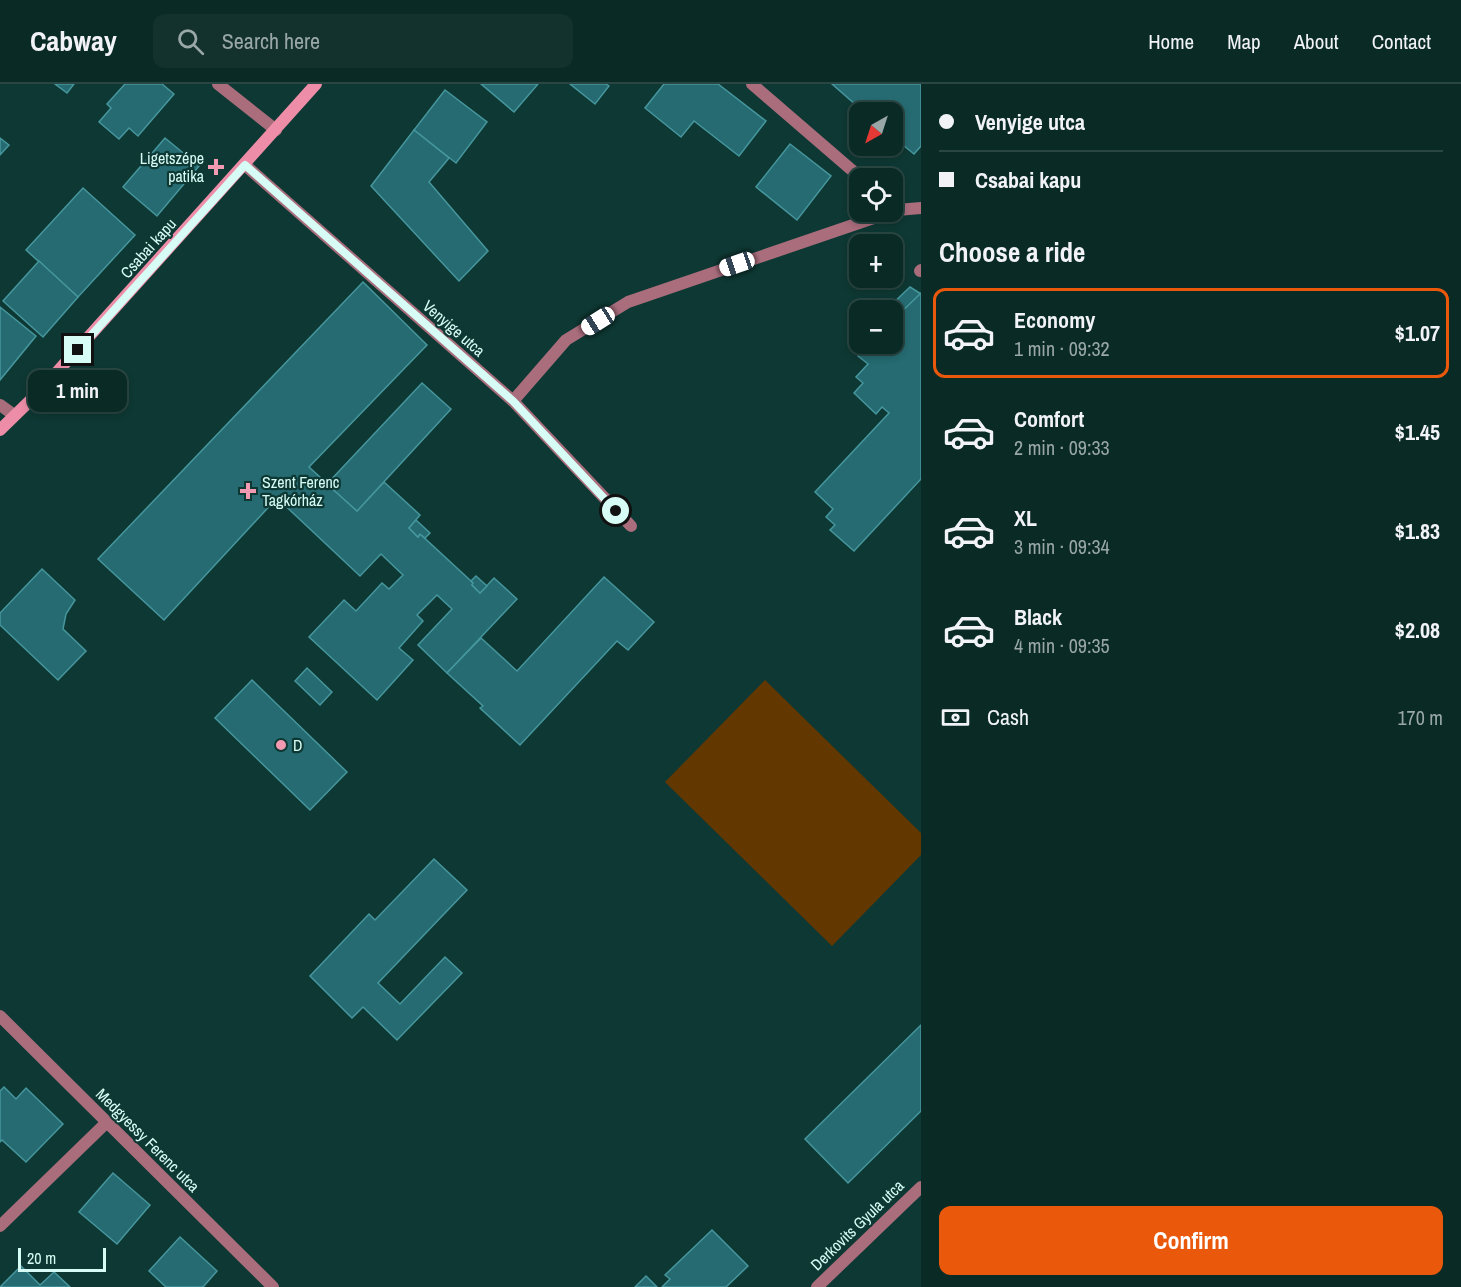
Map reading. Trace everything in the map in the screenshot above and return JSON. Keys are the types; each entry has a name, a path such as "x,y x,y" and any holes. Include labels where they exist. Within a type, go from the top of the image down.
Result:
{"street":[{"path":"218,84 276,130"},
{"name":"Csabai kapu","path":"0,430 40,391 316,84"},
{"path":"752,84 849,168"},
{"name":"Venyige utca","path":"245,165 513,401 631,526"},
{"path":"903,208 921,208"},
{"path":"513,401 566,340 628,302 855,222"},
{"path":"0,405 14,416"},
{"name":"Medgyessy Ferenc utca","path":"0,1016 273,1287"},
{"path":"0,1226 107,1122"},
{"name":"Derkovits Gyula utca","path":"817,1287 921,1187"}],"shaded area":[{"path":"765,680 921,833 921,855 832,946 665,782"}],"building":[{"path":"55,84 74,84 67,93"},
{"path":"125,84 162,84 174,94 138,136 129,128 119,139 99,122 111,108 107,104"},
{"path":"481,84 538,84 514,112"},
{"path":"570,84 606,84 609,86 595,104"},
{"path":"664,84 718,84 766,121 739,156 694,121 681,137 645,108"},
{"path":"832,84 921,84 921,146 914,154 903,145 903,102 853,102"},
{"path":"445,90 487,122 456,163 414,130"},
{"path":"414,130 449,158 429,182 488,251 459,281 371,186"},
{"path":"0,138 9,145 0,155"},
{"path":"165,138 199,166 157,216 123,187"},
{"path":"790,144 831,176 797,220 756,187"},
{"path":"83,188 135,235 78,297 26,250"},
{"path":"39,261 78,297 43,337 3,301"},
{"name":"Szent Ferenc Tagkórház","path":"363,282 427,345 309,467 357,511 384,482 420,515 409,528 418,537 420,534 471,581 480,593 494,578 517,599 447,673 418,645 452,609 437,595 417,615 423,621 399,648 413,660 377,700 309,637 344,600 356,611 382,583 389,589 403,575 381,554 360,576 277,498 164,620 98,559"},
{"path":"910,287 921,294 903,311 903,300 896,300"},
{"path":"921,293 921,479 854,551 830,530 835,525 826,517 833,509 815,492 889,413 882,407 876,414 854,393 863,383 856,377 868,364 858,356 860,354 903,354 903,310"},
{"path":"0,307 36,336 0,380"},
{"path":"422,383 451,409 357,511 327,484"},
{"path":"416,520 430,533 425,538 420,534 418,537 409,528"},
{"path":"42,569 75,600 66,614 63,629 86,651 58,680 0,625 0,613"},
{"path":"476,576 487,586 480,593 471,581"},
{"path":"604,577 654,622 628,650 617,641 520,745 447,673 481,638 517,671"},
{"path":"307,668 332,692 320,705 295,681"},
{"name":"D","path":"252,680 347,772 310,810 215,718"},
{"path":"434,859 467,890 378,983 400,1004 445,957 462,973 397,1040 363,1007 352,1018 310,976 369,914 375,920"},
{"path":"921,1025 921,1111 848,1183 805,1139"},
{"path":"4,1087 16,1099 26,1088 63,1124 26,1162 2,1140 0,1142 0,1091"},
{"path":"113,1173 150,1205 117,1244 79,1212"},
{"path":"712,1230 748,1266 726,1287 662,1287 670,1279 665,1275"},
{"path":"180,1237 217,1271 203,1287 166,1287 149,1271"},
{"path":"21,1266 40,1285 54,1272 70,1287 0,1287"},
{"path":"646,1276 657,1287 635,1287"}],"place":[{"name":"Ligetszépe patika","path":"216,167"},
{"name":"Szent Ferenc Tagkórház","path":"248,491"},
{"name":"D","path":"281,745"}],"route":[{"path":"78,350 245,165 276,195 513,401 616,511"}]}
